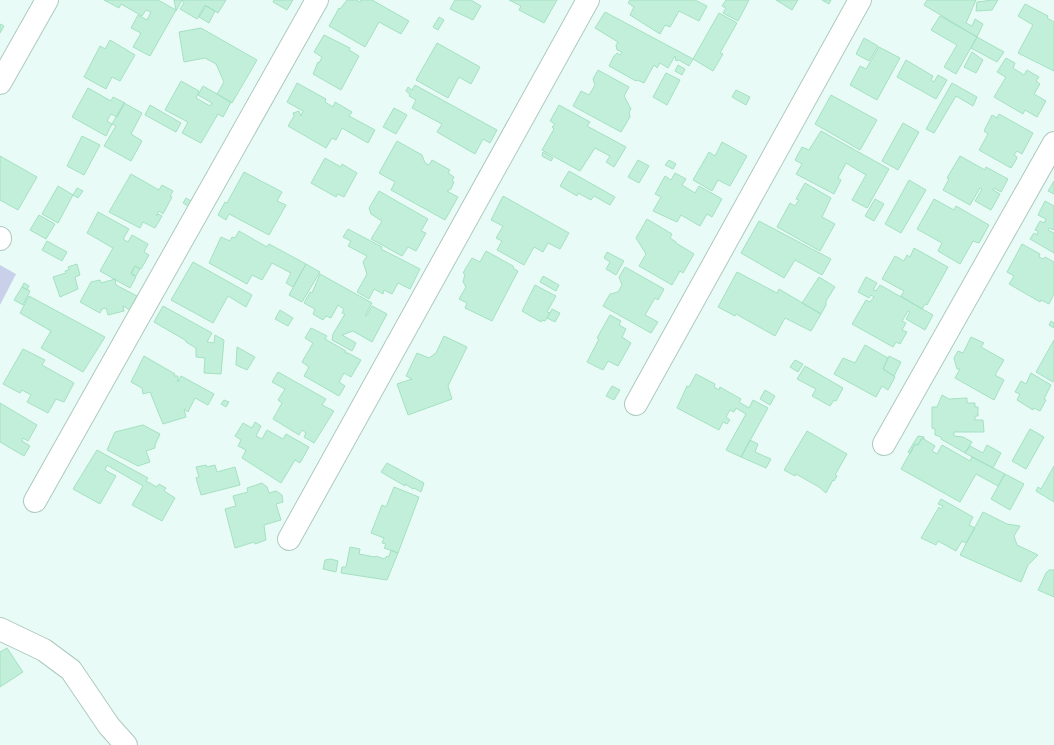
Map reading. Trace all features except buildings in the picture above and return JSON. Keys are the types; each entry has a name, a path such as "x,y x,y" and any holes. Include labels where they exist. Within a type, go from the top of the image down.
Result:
{"street":[{"path":"0,83 47,0"},
{"path":"35,501 317,0"},
{"path":"289,539 588,0"},
{"path":"636,404 860,0"},
{"path":"884,444 1054,143"},
{"path":"0,629 44,650 71,670 110,726 126,745"}],"shaded area":[{"path":"0,265 16,274 0,305"}]}
